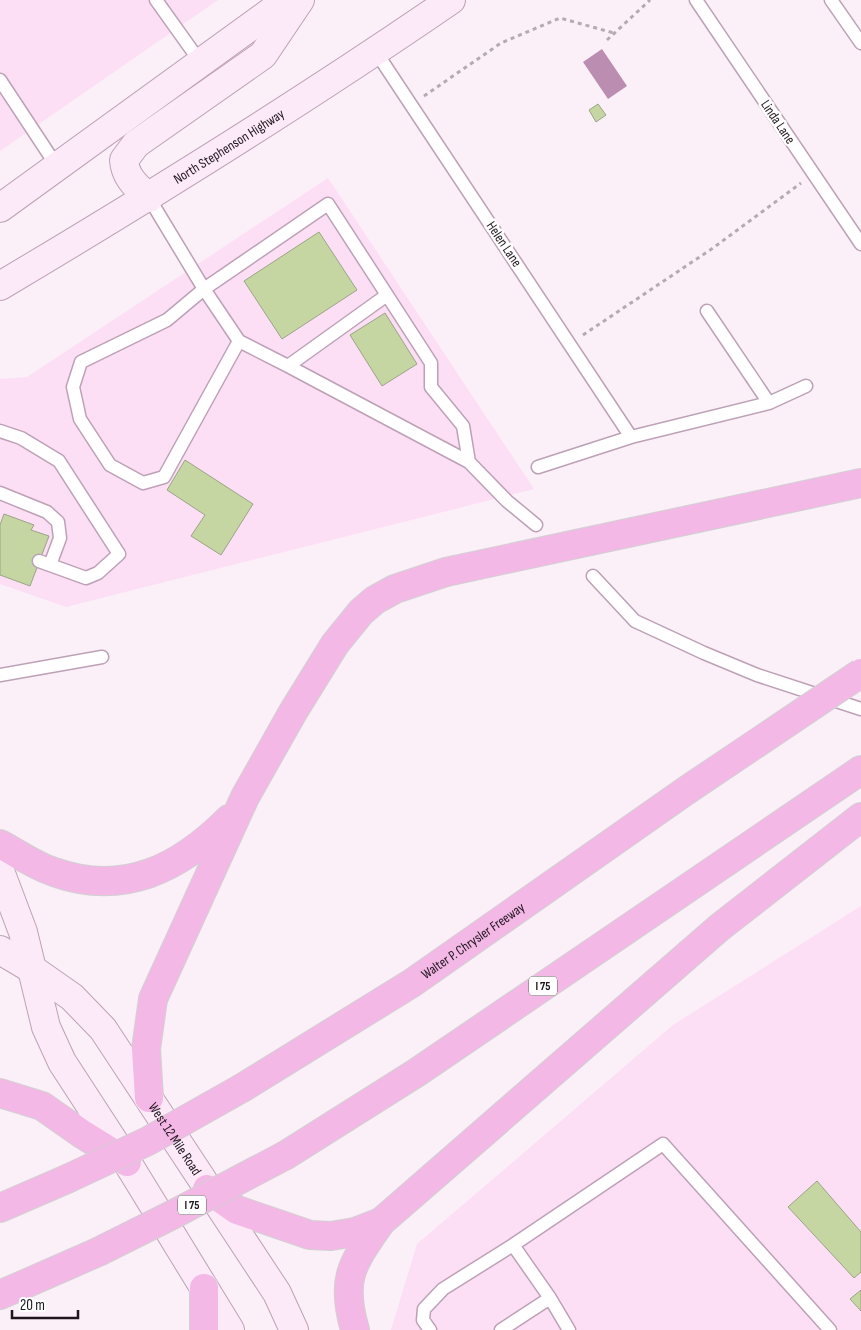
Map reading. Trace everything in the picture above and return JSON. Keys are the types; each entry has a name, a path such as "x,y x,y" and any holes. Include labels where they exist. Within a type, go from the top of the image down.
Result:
{"highway":[{"path":"0,844 62,875 94,882 136,878 170,866 202,844 233,815 293,712 349,624 375,600 395,589 446,572 861,483"},
{"name":"Walter P. Chrysler Freeway","path":"0,1208 148,1141 242,1088 412,983 688,790 861,673"},
{"name":"I 75","path":"0,1295 98,1252 286,1155 416,1073 861,770"},
{"path":"149,1098 146,1049 153,998 245,797"},
{"path":"355,1330 347,1292 350,1273 357,1257 381,1222 720,927 861,817"},
{"path":"0,1093 42,1106 127,1162"},
{"path":"207,1189 236,1210 310,1234 331,1236 355,1232 381,1222"},
{"path":"204,1288 204,1330"}],"main road":[{"path":"0,208 58,168 287,0"},
{"path":"149,198 133,183 124,170 124,160 136,144 262,55 300,0"},
{"path":"376,52 414,0"},
{"name":"North Stephenson Highway","path":"0,286 149,198 376,52 451,0"},
{"path":"0,871 23,932 46,1027 62,1062 127,1162 230,1330"},
{"name":"West 12 Mile Road","path":"0,950 72,996 103,1029 277,1293 294,1330"}],"lane":[{"path":"156,0 201,63"},
{"name":"Linda Lane","path":"696,0 861,244"},
{"path":"831,0 861,43"},
{"name":"Helen Lane","path":"376,52 631,437"},
{"path":"0,80 58,168"},
{"path":"149,198 204,289 239,341 469,462 507,501 536,525"},
{"path":"239,341 164,476 143,483 110,465 80,419 73,387 82,362 167,320 204,289 328,204 431,362 431,387 463,426 469,462"},
{"path":"288,366 387,295"},
{"path":"707,311 769,403"},
{"path":"538,467 631,437 769,403 806,386"},
{"path":"0,431 21,438 58,461 118,554 98,574 86,578 45,563 60,538 58,522 47,512 0,493"},
{"path":"593,576 635,621 704,654 757,675 861,709"},
{"path":"0,675 102,657"},
{"path":"430,1330 423,1320 424,1309 443,1289 513,1245 663,1144 830,1330"},
{"path":"513,1245 550,1298 569,1330"},
{"path":"501,1330 550,1298"}],"path":[{"path":"607,40 650,0"},
{"path":"431,91 501,43 560,18 614,33"},
{"path":"590,331 721,243 800,184"}],"shaded area":[{"path":"0,0 218,0 0,151"},
{"path":"602,49 627,86 608,99 583,62"},
{"path":"328,178 534,489 66,607 0,584 0,379 27,377"},
{"path":"861,906 861,1330 391,1330 417,1244 673,1025"}],"building":[{"path":"598,104 606,115 596,122 589,110"},
{"path":"319,232 357,290 282,339 244,281"},
{"path":"385,313 417,364 382,386 350,335"},
{"path":"185,460 253,504 221,555 191,536 205,515 167,490"},
{"path":"4,514 34,525 31,530 49,536 30,586 0,575 0,525"},
{"path":"817,1181 861,1232 861,1272 854,1278 788,1207"},
{"path":"861,1290 861,1311 850,1299"}]}
